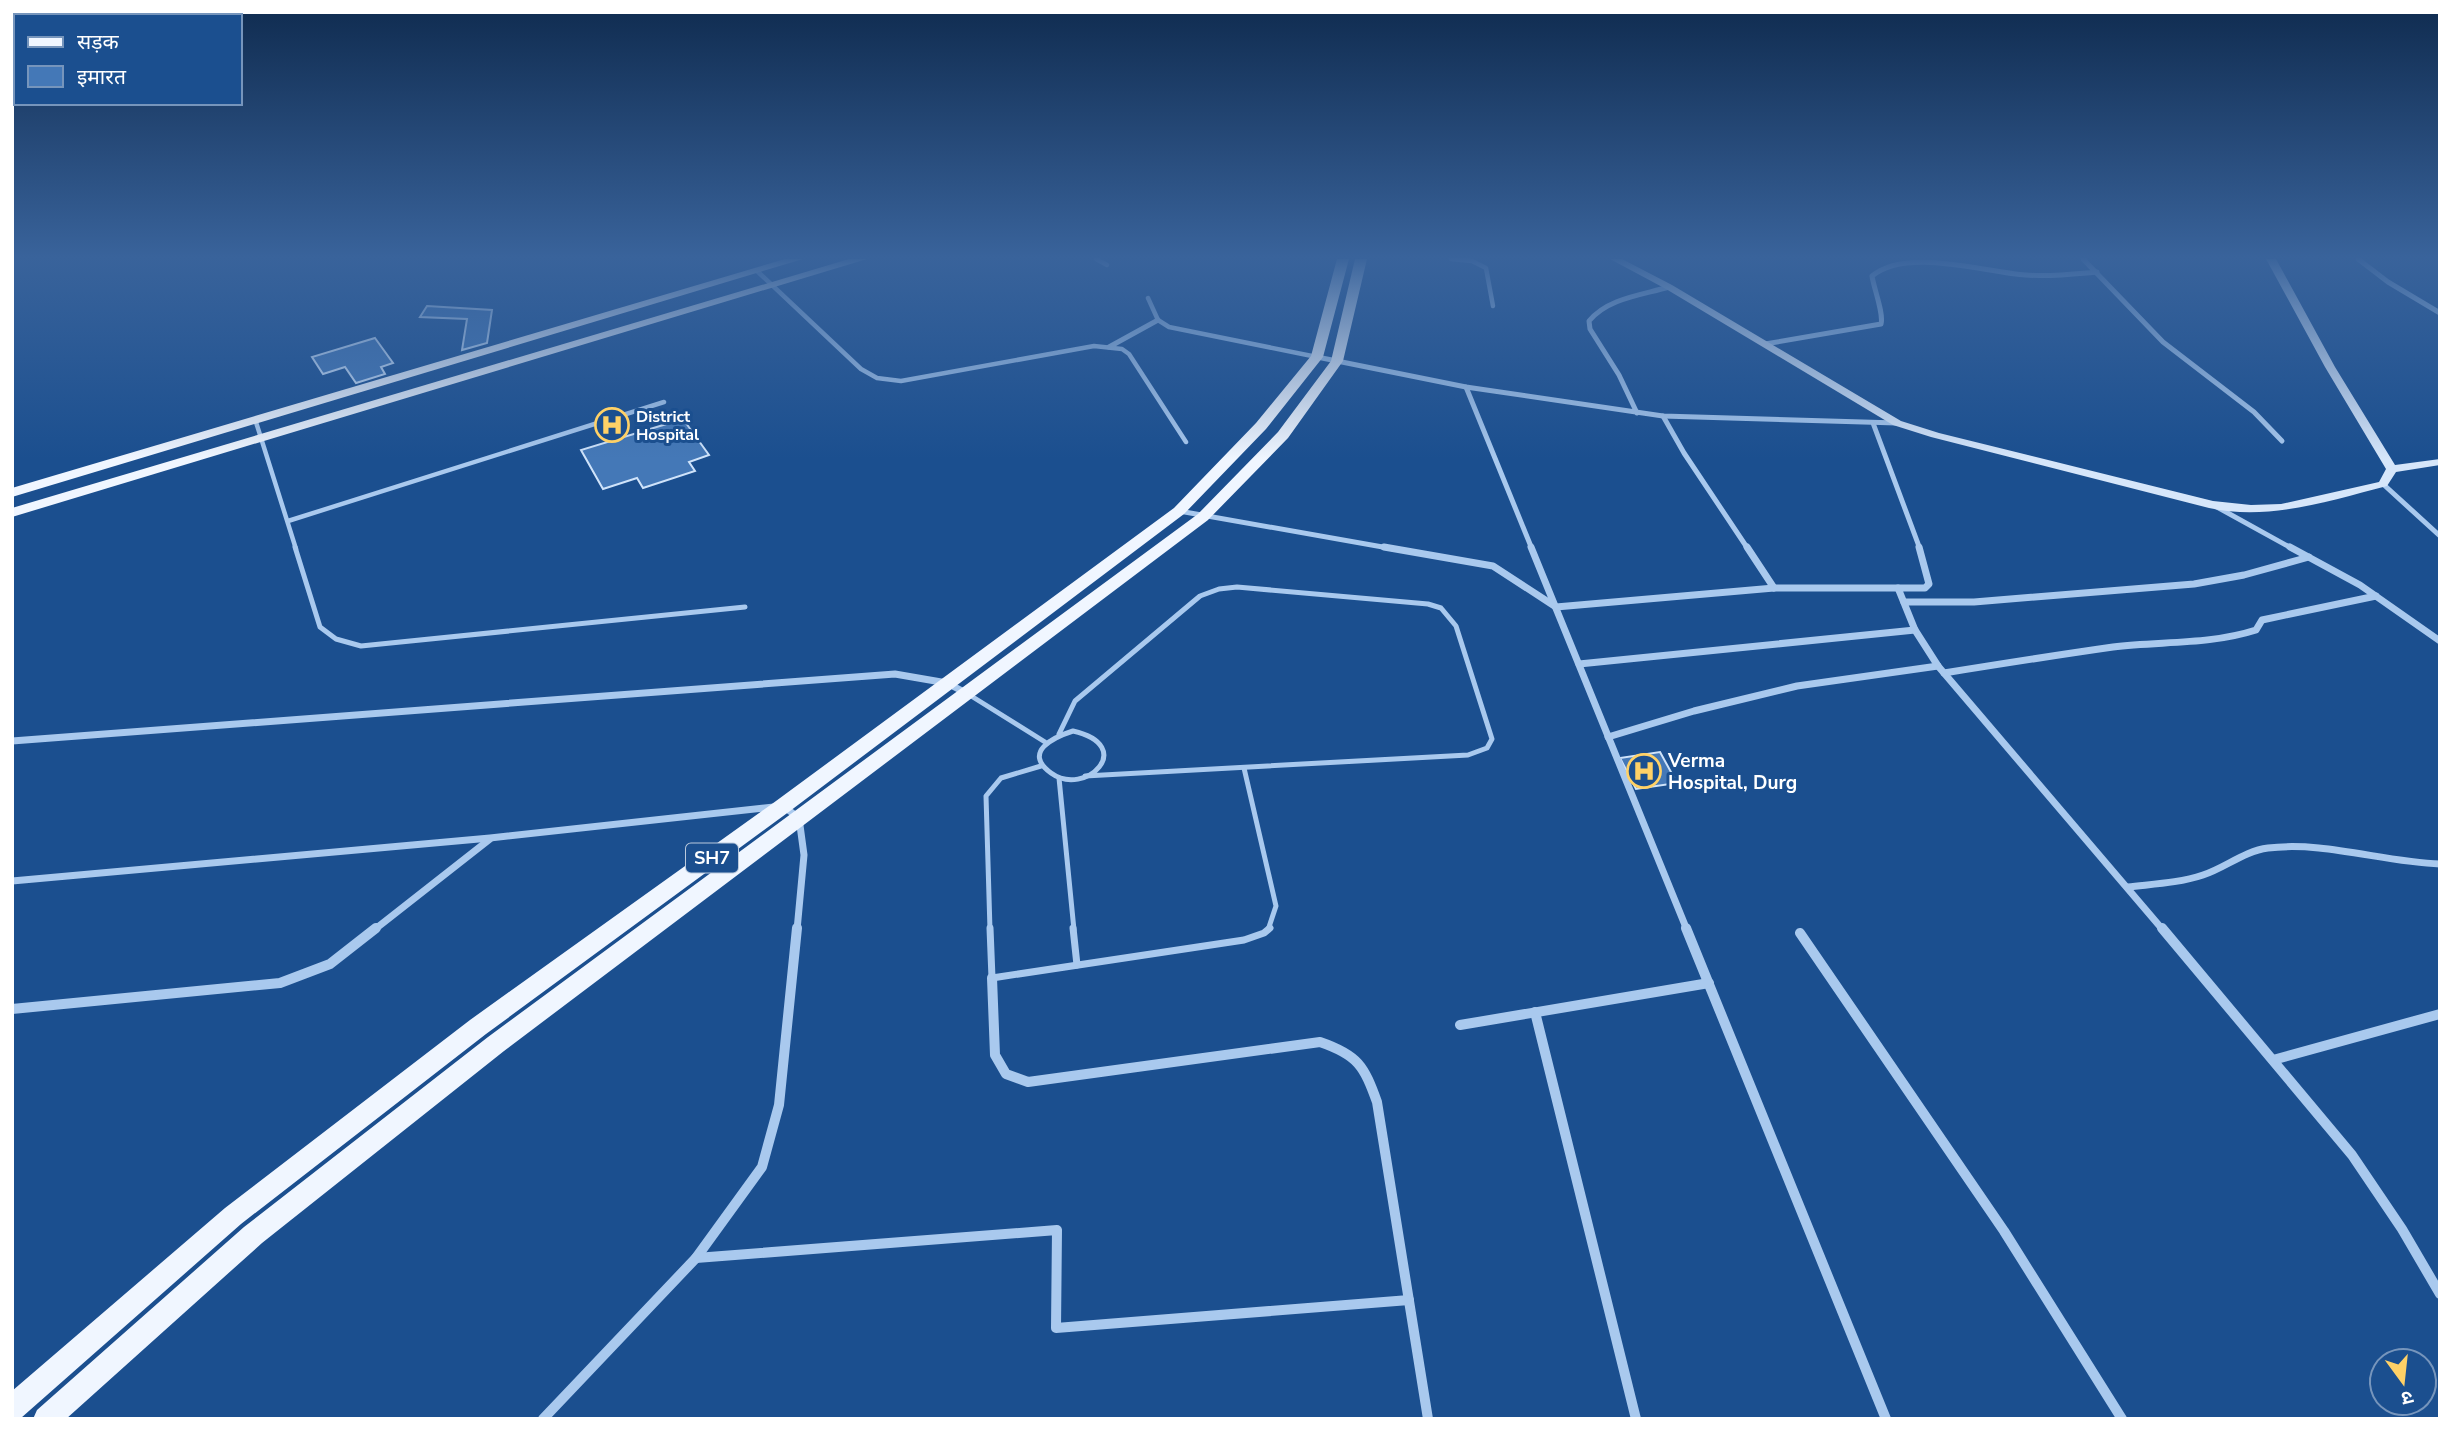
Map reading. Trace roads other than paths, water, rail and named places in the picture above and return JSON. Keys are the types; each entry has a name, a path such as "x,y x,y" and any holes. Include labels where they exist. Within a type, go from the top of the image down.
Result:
{"main road":[{"path":"12,493 571,326"},
{"path":"12,513 637,326"},
{"name":"SH7","path":"46,1419 253,1235 791,812 947,682 1179,511 1327,359 1332,326"},
{"name":"SH7","path":"12,1409 233,1216 478,1027 966,692 1203,517 1283,435 1327,359 1338,326"}],"street":[{"path":"1109,347 1148,326"},
{"path":"1590,326 1637,413"},
{"path":"1734,326 1897,423 2027,460 2214,505 2251,509 2281,508 2383,484 2392,469"},
{"path":"1765,344 1871,326"},
{"path":"2148,326 2163,342 2254,412 2282,441"},
{"path":"2307,326 2392,469"},
{"path":"1327,359 1466,387 1663,416 1897,423"},
{"path":"1466,387 1886,1419"},
{"path":"1663,416 1684,453 1774,589"},
{"path":"1179,511 1493,566 1556,607 1774,589 1925,588 1929,579 1911,520 1873,423"},
{"path":"2392,469 2440,462"},
{"path":"2383,484 2440,536"},
{"path":"2214,505 2376,596 2440,642"},
{"path":"1904,602 1974,602 2194,584 2244,575 2309,557"},
{"path":"1898,588 1915,630 1941,669 2128,887 2351,1155 2402,1229 2440,1294"},
{"path":"1608,737 1694,711 1797,686 2116,647 2191,643 2237,636 2256,629 2262,620 2376,596"},
{"path":"1579,664 1915,630"},
{"path":"12,741 895,674 947,682 966,692"},
{"path":"12,881 791,812 804,855 779,1105 762,1167 696,1258 544,1419"},
{"path":"12,1009 261,987 284,984 307,976 330,964 490,838"},
{"path":"2128,887 2173,882 2203,875 2242,856 2266,848 2306,847 2410,863 2440,864"},
{"path":"1800,933 2004,1231 2122,1419"},
{"path":"992,978 995,1055 1006,1074 1028,1082 1320,1042 1349,1051 1364,1067 1377,1102 1428,1419"},
{"path":"1460,1025 1709,983"},
{"path":"1535,1012 1636,1419"},
{"path":"2273,1060 2440,1014"},
{"path":"696,1258 1058,1230 1056,1328 1409,1300"}],"lane":[{"path":"814,326 861,369 877,378 901,381 1094,346 1122,349 1129,354 1186,442"},
{"path":"1167,326 1327,359"},
{"path":"288,521 664,402"},
{"path":"255,419 320,627 331,638 345,645 368,648 745,607"},
{"path":"1059,734 1075,701 1200,596 1219,589 1237,587 1428,604 1441,608 1450,616 1492,739 1487,748 1468,755 1059,778 1041,766 1039,754 1045,742 1059,734 1073,731 1087,733 1098,739 1105,748 1104,759 1097,769 1085,776"},
{"path":"966,692 1045,742"},
{"path":"1041,766 1005,775 989,787 986,796 992,978 1244,940 1265,934 1274,923 1276,906 1244,768"},
{"path":"1059,778 1077,965"}],"place":[{"name":"District Hospital","path":"612,425"},
{"name":"Verma Hospital, Durg","path":"1644,771"}]}
